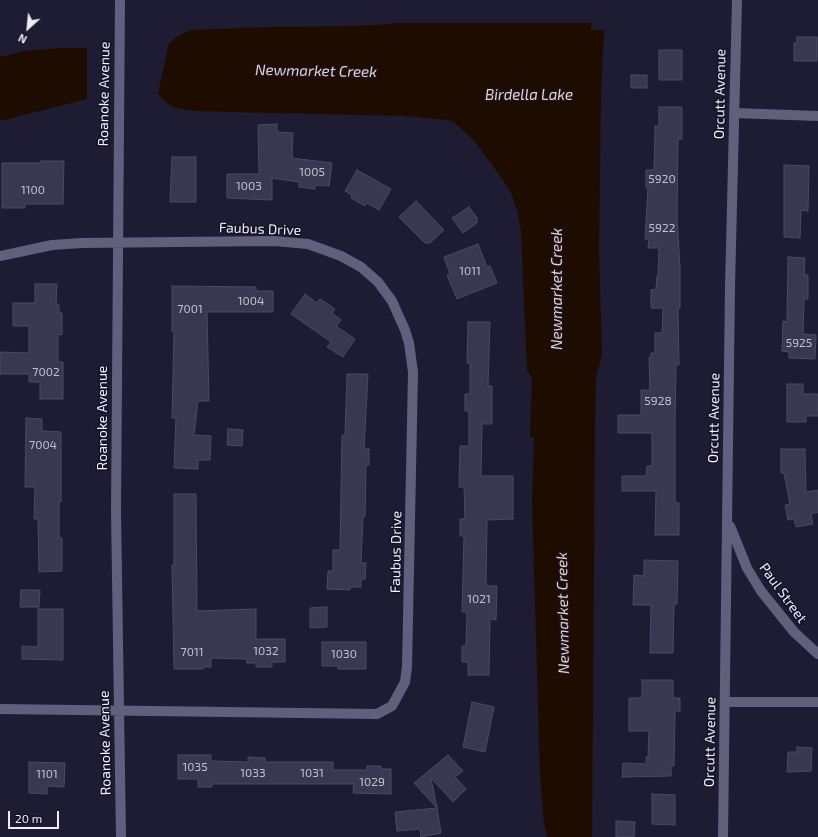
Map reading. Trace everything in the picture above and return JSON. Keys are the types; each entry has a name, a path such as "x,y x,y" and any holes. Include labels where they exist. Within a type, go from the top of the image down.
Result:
{"street":[{"name":"Roanoke Avenue","path":"120,0 116,243 116,511 121,837"},
{"name":"Orcutt Avenue","path":"723,837 727,518 737,0"},
{"path":"734,113 818,116"},
{"name":"Faubus Drive","path":"0,256 52,245 274,241 308,244 341,256 361,267 372,277 392,301 409,343 413,372 407,667 405,682 392,706 377,714 0,709"},
{"name":"Paul Street","path":"727,518 747,568 761,591 794,632 818,654"},
{"path":"725,702 818,702"}],"water":[{"name":"Birdella Lake","path":"392,23 592,23 591,30 604,30 601,93 599,252 602,354 596,378 595,427 592,837 547,837 544,824 540,774 532,501 534,437 530,437 532,377 527,371 521,231 518,213 510,190 476,143 455,123 448,120 403,116 192,111 172,107 158,94 169,43 178,36 191,30 352,26"},
{"path":"60,48 87,48 87,99 0,121 0,57 25,51"}],"building":[{"path":"797,37 817,37 817,61 794,61 794,43 797,43"},
{"path":"659,50 682,50 682,80 659,80"},
{"path":"631,75 647,75 647,88 631,88"},
{"path":"659,107 682,107 682,139 678,139 677,217 680,267 680,308 678,308 679,365 676,365 675,422 675,503 679,503 679,535 655,535 656,491 622,491 622,476 646,476 647,466 652,466 652,433 618,433 618,415 641,415 641,390 650,390 649,357 651,357 651,353 655,353 655,333 662,333 663,308 651,308 651,290 656,289 658,276 659,248 648,248 649,239 645,239 648,188 646,188 646,170 654,170 655,126 659,126"},
{"path":"277,124 277,132 293,133 292,158 332,163 329,186 315,185 315,189 299,187 299,182 272,178 272,200 227,198 227,174 259,174 258,125"},
{"path":"172,157 196,157 196,202 170,202"},
{"path":"41,161 64,161 63,204 25,204 25,208 2,208 2,163 41,163"},
{"path":"784,165 809,166 808,211 801,210 800,238 784,237"},
{"path":"357,170 391,189 379,210 367,203 365,206 351,198 352,195 345,191"},
{"path":"416,201 444,230 430,243 425,243 399,217"},
{"path":"469,207 477,218 477,223 463,233 452,218"},
{"path":"478,244 487,267 490,266 497,283 457,299 447,275 450,274 444,257"},
{"path":"788,257 805,258 804,275 808,275 808,299 804,299 803,334 816,335 815,359 789,358 789,352 782,351 783,321 787,322"},
{"path":"35,284 57,284 56,305 59,305 59,313 62,313 62,335 58,334 58,362 63,362 63,399 40,399 40,382 29,382 29,374 0,374 0,352 29,353 29,326 13,326 13,303 35,303"},
{"path":"172,286 256,287 256,291 273,291 273,312 207,312 209,401 198,401 194,435 211,436 210,460 198,460 198,469 174,468 176,418 172,418 174,331 172,331"},
{"path":"305,294 317,303 320,299 335,309 332,313 341,320 336,326 355,339 343,357 327,347 331,342 291,314"},
{"path":"468,322 490,322 488,386 492,386 492,424 482,424 481,476 513,476 513,519 487,520 486,586 497,586 496,620 490,619 489,675 468,675 468,662 462,662 462,646 466,646 467,612 462,612 464,536 460,536 460,519 465,519 464,487 459,487 460,446 469,446 469,411 465,411 465,394 470,394 470,363 467,363"},
{"path":"347,374 368,374 364,449 369,449 369,465 366,465 365,517 363,517 361,563 366,563 365,579 361,579 361,587 350,587 350,590 327,589 328,571 333,571 333,550 340,550 342,435 345,435"},
{"path":"787,384 803,384 803,394 818,394 818,416 806,416 806,422 787,422"},
{"path":"26,418 42,419 42,431 61,432 61,502 59,502 59,538 62,538 62,571 39,572 38,519 34,519 35,487 25,487"},
{"path":"228,429 243,430 242,446 227,445"},
{"path":"781,449 805,449 806,492 818,490 818,512 811,514 813,524 796,527 794,519 788,520 785,505 790,504 784,473 781,473"},
{"path":"174,494 196,494 197,611 256,609 256,639 285,639 285,662 272,662 272,667 256,667 256,663 247,663 247,659 211,658 211,667 202,667 203,669 174,669 172,565 174,565"},
{"path":"644,560 678,561 677,604 674,604 673,653 650,653 651,605 633,605 634,575 644,576"},
{"path":"21,590 40,590 39,607 20,607"},
{"path":"327,607 327,627 310,628 310,608"},
{"path":"38,609 63,609 63,660 22,659 22,646 38,647"},
{"path":"322,642 366,642 366,669 338,669 338,666 322,666"},
{"path":"642,680 673,680 673,698 680,698 680,711 675,711 674,766 671,766 671,776 622,777 623,763 646,764 646,757 648,757 649,731 629,731 629,698 642,698"},
{"path":"472,702 494,707 485,752 463,747"},
{"path":"797,747 812,748 811,771 787,772 788,752 797,752"},
{"path":"178,755 211,755 211,761 248,762 248,757 265,758 265,762 333,762 333,770 367,770 367,766 381,766 381,769 391,769 391,794 353,793 354,784 212,784 212,787 198,787 198,779 178,779"},
{"path":"448,755 463,771 455,777 466,789 453,802 431,778 437,808 414,783"},
{"path":"29,762 65,763 64,787 47,786 47,794 29,793"},
{"path":"652,794 675,795 675,825 652,824"},
{"path":"437,808 441,833 421,837 420,829 397,831 395,812"},
{"path":"616,821 635,822 634,837 616,837"}],"water label":[{"name":"Newmarket Creek","path":"316,71"},
{"name":"Newmarket Creek","path":"557,289"},
{"name":"Newmarket Creek","path":"563,613"}]}
